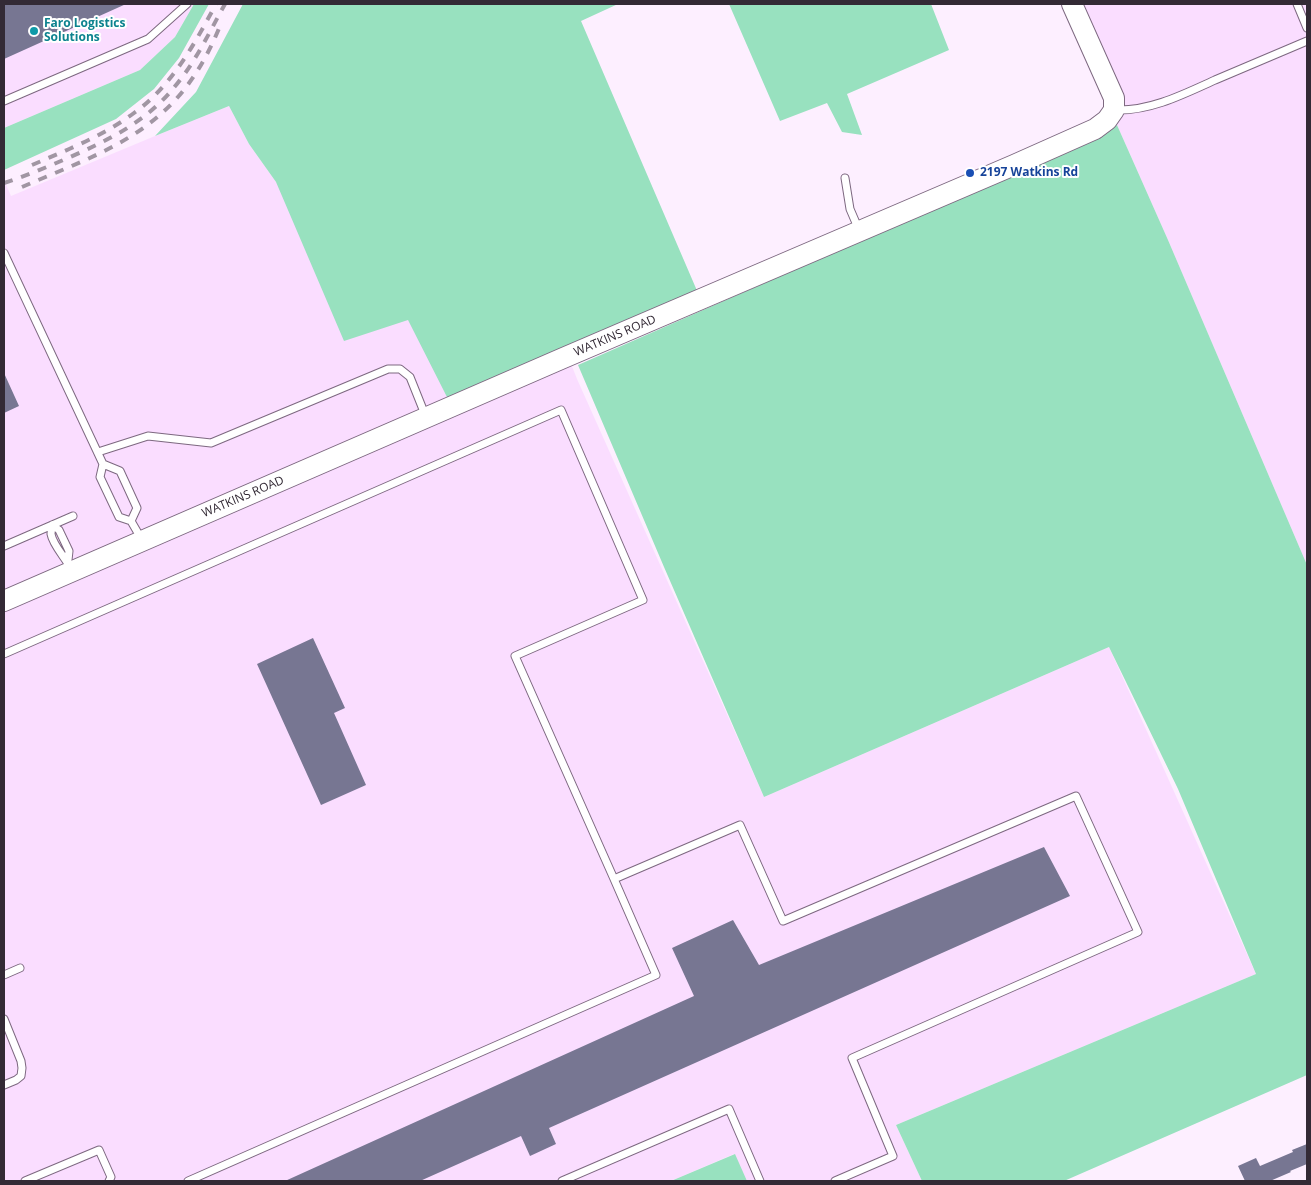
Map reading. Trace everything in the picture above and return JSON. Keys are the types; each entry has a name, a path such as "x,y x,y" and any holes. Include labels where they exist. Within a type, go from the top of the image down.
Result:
{"street":[{"path":"1072,4 1114,98 1114,110"},
{"name":"WATKINS ROAD","path":"4,601 70,566 142,540 1095,129 1107,120 1114,110"}],"lane":[{"path":"4,101 148,39 187,4"},
{"path":"1296,4 1307,28"},
{"path":"1114,110 1145,107 1175,98 1307,41"},
{"path":"846,178 850,209 860,231"},
{"path":"4,254 98,452 103,464 100,477 119,517 131,521 142,540"},
{"path":"98,452 148,436 212,443 388,370 400,369 410,377 426,418"},
{"path":"4,654 561,410 643,600 515,656 656,975 188,1181"},
{"path":"103,464 120,471 137,508 131,521"},
{"path":"4,546 73,516"},
{"path":"52,526 59,530 69,551 70,566"},
{"path":"614,879 740,825 783,921 1076,796 1138,932 852,1058 894,1156 835,1181"},
{"path":"4,975 20,968"},
{"path":"4,1019 22,1068 21,1076 4,1085"},
{"path":"562,1181 729,1109 760,1181"},
{"path":"25,1181 99,1150 111,1180"}],"shaded area":[{"path":"4,4 194,4 175,37 140,70 4,128"},
{"path":"1073,4 1307,4 1307,565 1117,125"},
{"path":"229,106 249,144 276,182 408,320 566,351 764,797 1109,647 1256,974 896,1125 922,1181 747,1181 734,1154 671,1181 4,1181 4,180 11,196"}],"green space":[{"path":"194,4 209,4 179,58 154,89 116,119 4,170 4,128 140,70 175,37"},
{"path":"243,4 618,4 581,21 698,293 448,399 408,320 344,341 276,182 249,144 229,106 155,136 196,92"},
{"path":"729,4 931,4 949,50 847,94 862,135 842,132 827,103 780,121"},
{"path":"1117,125 1307,565 1307,1075 1064,1181 922,1181 896,1125 1256,974 1178,789 1109,647 764,797 578,365 1097,137"},
{"path":"735,1154 747,1181 671,1181"}],"building":[{"name":"Faro Logistics Solutions","path":"4,4 126,4 4,59"},
{"path":"4,373 19,406 4,413"},
{"path":"313,638 345,708 334,713 366,785 321,805 257,664"},
{"path":"1044,847 1070,896 549,1128 556,1144 530,1156 521,1136 420,1181 285,1181 694,996 672,948 733,920 759,965"},
{"path":"1307,1144 1307,1164 1270,1181 1245,1181 1238,1166 1256,1158 1260,1166"}],"railway":[{"path":"32,165 97,136 148,102 181,63 200,34 216,4"},
{"path":"4,183 85,151 143,117 168,94 187,71 225,4"},
{"path":"22,187 96,155 148,125 172,103 189,83 209,50 220,26"}],"place":[{"name":"Faro Logistics Solutions","path":"34,31"},
{"name":"2197 Watkins Rd","path":"970,173"}]}
